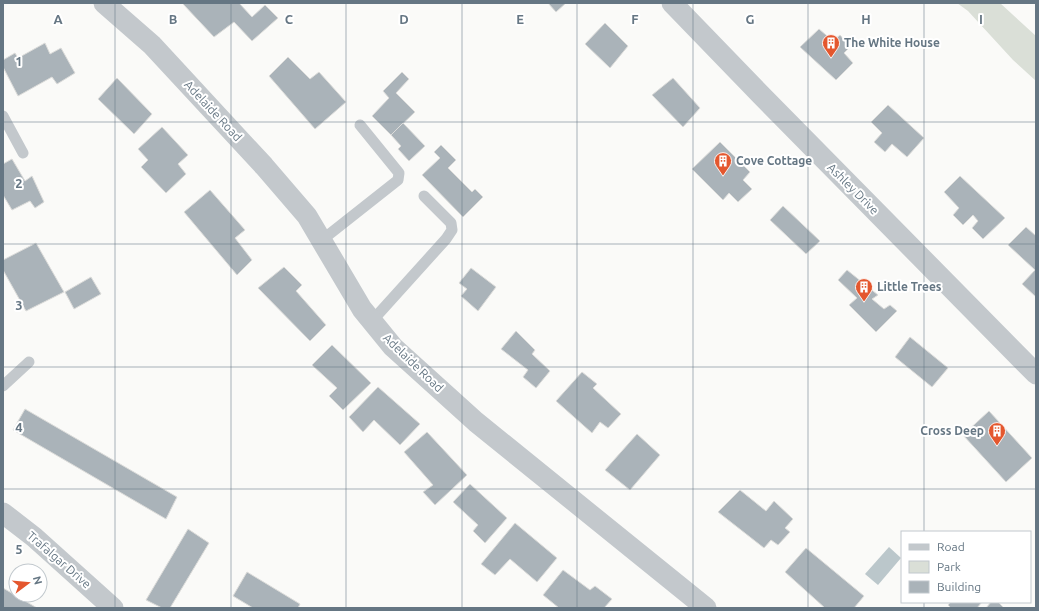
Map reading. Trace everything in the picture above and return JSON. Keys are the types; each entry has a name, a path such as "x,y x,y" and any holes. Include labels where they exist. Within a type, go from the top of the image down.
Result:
{"street":[{"name":"Adelaide Road","path":"104,3 152,45 258,160 307,216 362,309 393,347 476,422 706,608"},
{"name":"Ashley Drive","path":"672,3 1036,374"},
{"name":"Trafalgar Drive","path":"3,514 34,537 113,608"}],"lane":[{"path":"3,116 24,153"},
{"path":"322,240 398,180 400,173 360,125"},
{"path":"372,322 446,239 452,230 451,223 424,196"},
{"path":"3,386 28,362"}],"green space":[{"path":"957,3 1000,3 1036,36 1036,81 1013,60 968,11"}],"shaded area":[{"path":"889,547 901,558 878,585 865,574"}],"building":[{"path":"239,3 252,17 265,5 278,18 252,41 234,22 214,37 183,4"},
{"path":"548,3 566,3 556,12"},
{"path":"605,23 628,46 610,68 585,44"},
{"name":"The White House","path":"819,29 833,41 840,35 850,47 844,53 853,63 836,80 800,47"},
{"path":"45,43 50,54 61,48 75,73 57,84 52,77 18,96 3,67 3,60 15,53 18,58"},
{"path":"288,57 310,79 319,72 346,102 315,129 269,76"},
{"path":"402,72 409,79 396,93 415,112 391,135 372,116 389,98 383,91"},
{"path":"117,78 152,114 134,134 98,99"},
{"path":"673,78 700,108 683,127 652,95"},
{"path":"888,105 924,138 907,157 892,144 885,152 874,142 882,133 871,122"},
{"path":"403,123 425,146 409,161 398,149 401,146 391,135"},
{"path":"162,127 188,155 178,164 186,174 166,193 141,167 148,160 138,149"},
{"name":"Cove Cottage","path":"720,142 750,172 743,180 752,189 738,202 729,193 723,200 692,169"},
{"path":"441,145 456,160 448,168 472,192 475,189 483,197 463,217 422,175 440,158 434,152"},
{"path":"12,159 25,181 32,176 44,202 35,208 30,201 12,210 3,195 3,164"},
{"path":"960,176 1005,218 983,239 972,228 978,221 973,215 963,225 953,215 959,208 944,192"},
{"path":"210,190 245,230 235,238 252,260 237,275 184,212"},
{"path":"783,206 820,241 806,254 770,220"},
{"path":"1026,227 1036,236 1036,297 1022,284 1035,270 1008,245"},
{"path":"36,243 64,292 26,311 3,270 3,260"},
{"path":"284,267 302,285 296,291 326,325 310,341 258,288"},
{"path":"471,268 496,287 478,311 461,296 467,289 459,283"},
{"name":"Little Trees","path":"847,270 878,295 872,299 884,309 890,305 897,311 876,332 849,305 857,298 838,280"},
{"path":"91,277 101,294 74,309 65,292"},
{"path":"516,331 535,350 532,354 550,371 536,388 523,377 528,370 501,349"},
{"path":"910,337 948,368 932,387 895,357"},
{"path":"332,345 371,383 343,410 329,396 337,388 312,365"},
{"path":"582,372 597,384 593,388 621,414 608,428 600,422 592,433 556,401"},
{"path":"378,387 420,424 400,445 374,420 363,432 349,417"},
{"path":"25,409 177,497 166,519 13,430"},
{"name":"Cross Deep","path":"989,411 1032,458 1006,482 963,435"},
{"path":"427,432 467,475 435,505 423,492 433,485 404,452"},
{"path":"637,434 660,455 630,490 605,470"},
{"path":"470,484 507,518 485,543 473,531 478,525 453,502"},
{"path":"740,490 766,511 774,501 793,519 785,528 790,532 778,545 771,540 764,548 718,512"},
{"path":"515,523 557,558 537,582 510,559 495,575 481,564"},
{"path":"188,529 209,543 170,608 162,608 146,600"},
{"path":"806,548 864,596 854,608 825,608 785,572"},
{"path":"563,570 590,590 595,586 612,599 604,608 559,608 543,595"},
{"path":"247,572 300,604 298,608 253,608 233,596"},
{"path":"3,588 8,591 8,603 28,603 37,608 3,608"},
{"path":"950,603 981,603 977,608 951,608 948,605"},
{"path":"990,603 999,603 1004,608 986,608"}],"place":[{"name":"The White House","path":"831,58"},
{"name":"Cove Cottage","path":"723,176"},
{"name":"Little Trees","path":"864,302"},
{"name":"Cross Deep","path":"997,446"}]}
